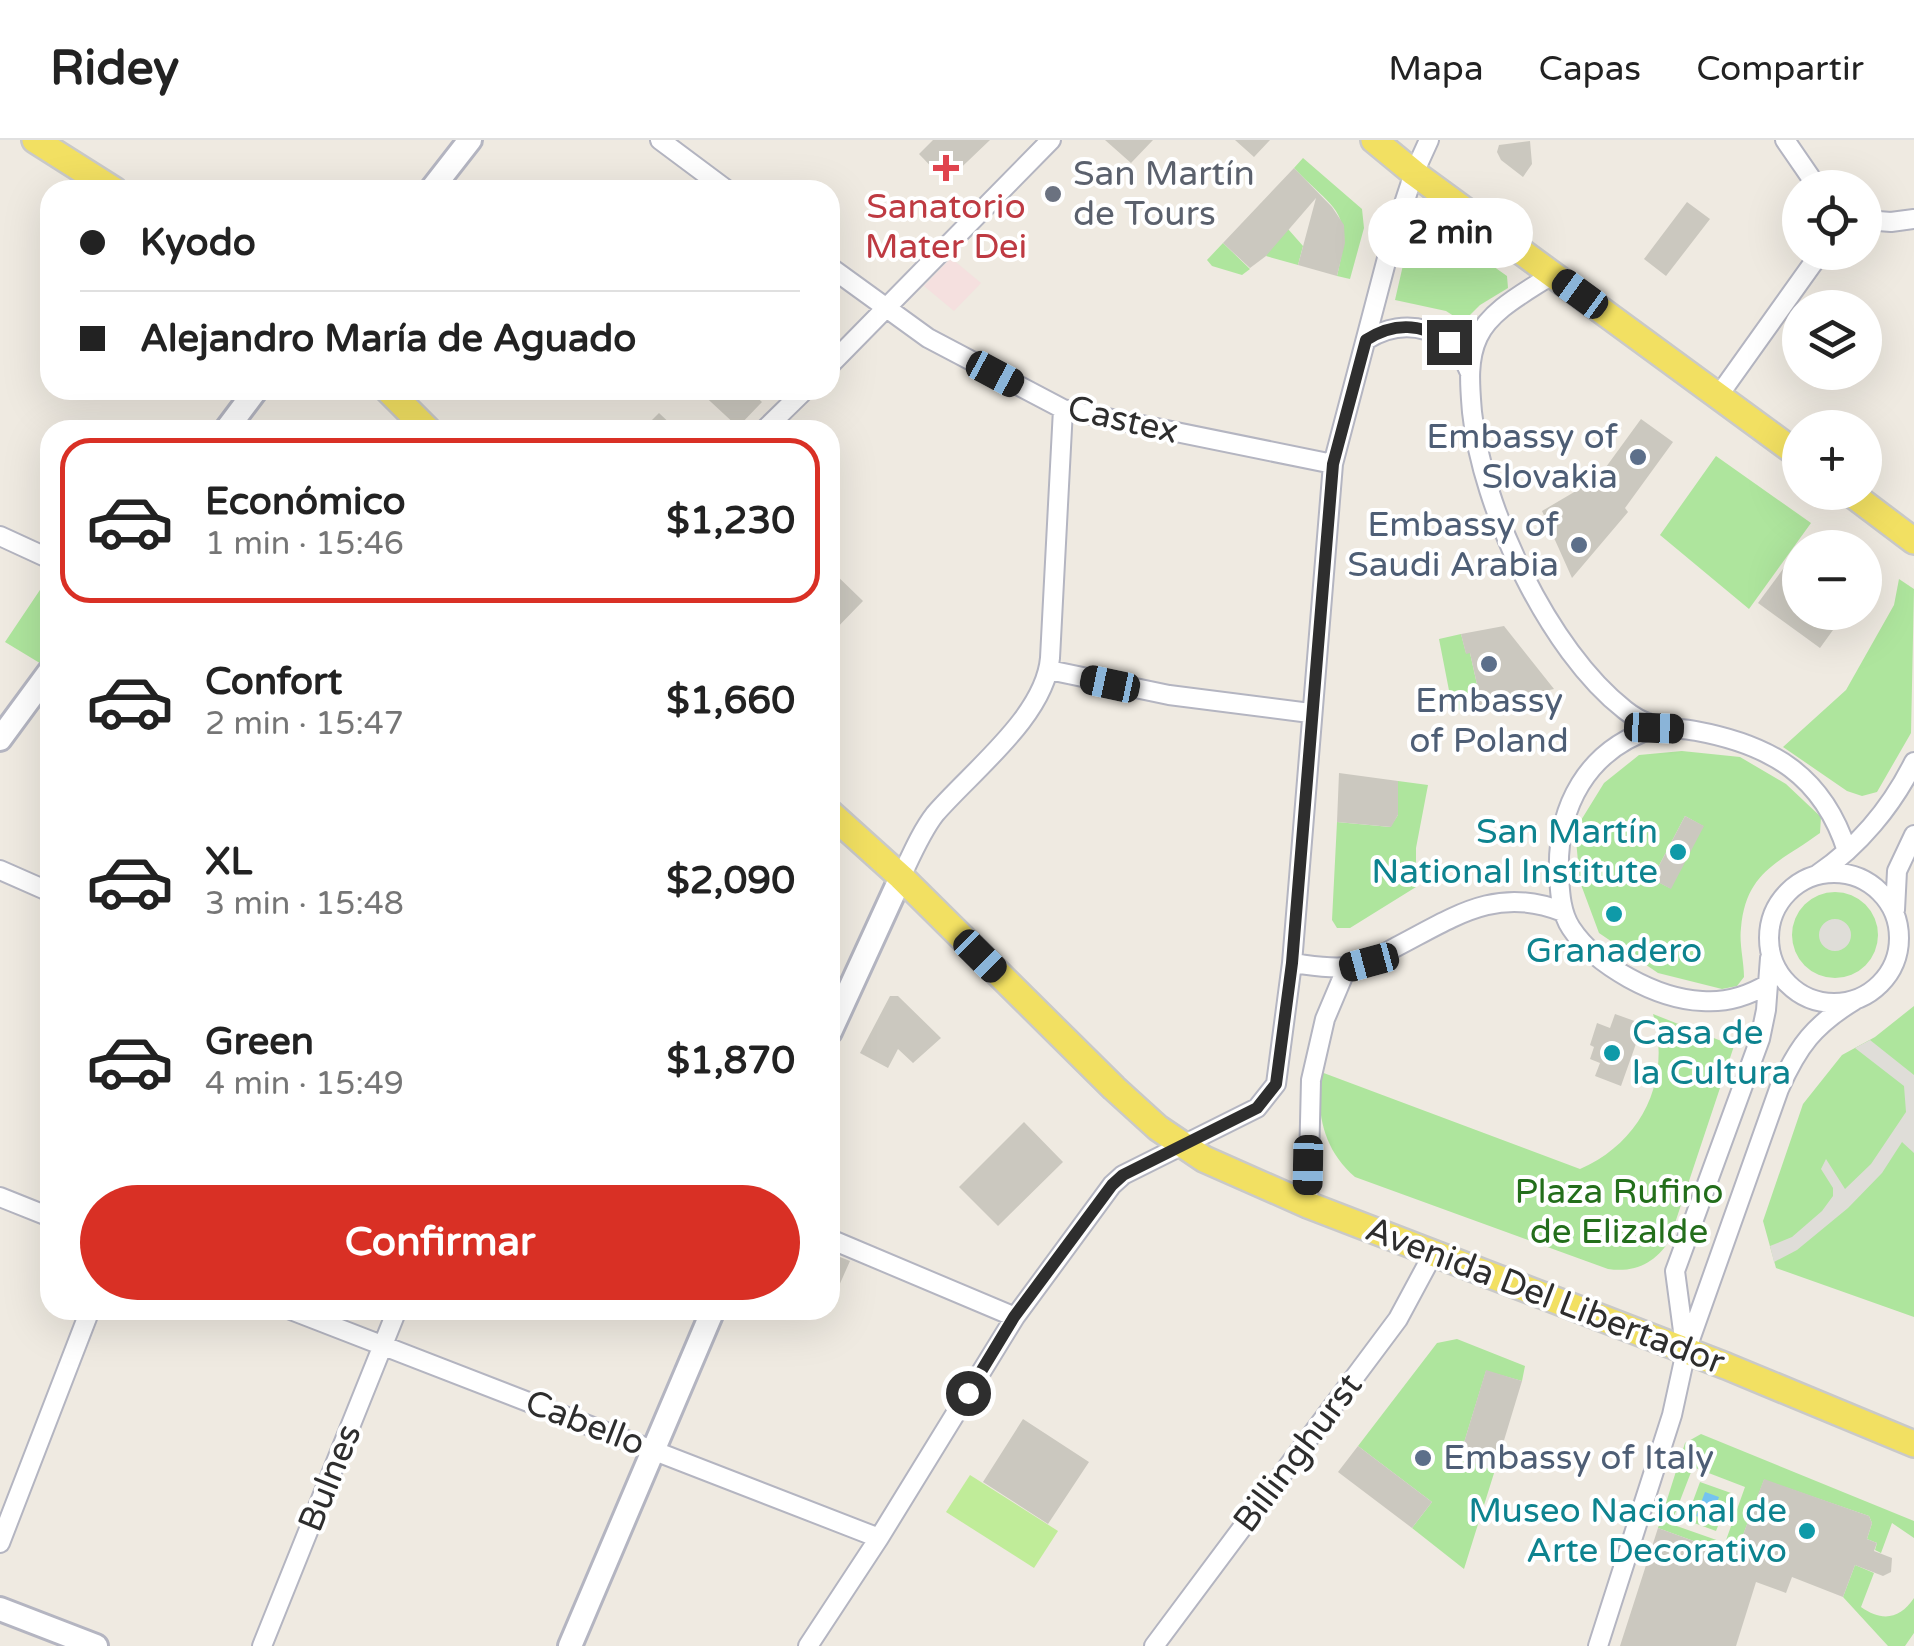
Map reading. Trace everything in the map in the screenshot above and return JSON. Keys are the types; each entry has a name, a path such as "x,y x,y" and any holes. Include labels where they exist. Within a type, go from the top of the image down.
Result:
{"main road":[{"path":"35,140 68,149 103,180"},
{"path":"439,180 470,140"},
{"path":"1374,140 1782,442"},
{"path":"398,400 418,420"},
{"path":"1873,510 1914,541"},
{"path":"0,739 40,685"},
{"name":"Avenida Del Libertador","path":"840,822 901,876 1158,1128 1233,1174 1914,1444"},
{"path":"840,1010 901,876"},
{"path":"570,1646 709,1320"},
{"path":"0,1610 96,1646"}],"street":[{"path":"660,140 714,180"},
{"path":"840,355 1051,140"},
{"path":"808,1646 1014,1317 1112,1185 1123,1175 1257,1108 1276,1084 1292,963 1333,464 1391,242 1428,140"},
{"path":"1785,140 1806,170"},
{"path":"1882,221 1914,218"},
{"path":"1719,395 1809,270"},
{"name":"Castex","path":"840,274 928,338 1062,409 1333,464"},
{"path":"1553,274 1490,320 1474,347 1470,373 1474,425 1492,502 1533,596 1580,662 1627,712 1654,728 1722,736 1781,762 1815,788 1826,802 1847,851"},
{"path":"1366,340 1401,326 1427,329 1458,350 1470,373"},
{"path":"774,420 794,400"},
{"path":"901,876 932,818 1022,719 1039,695 1049,670 1062,409"},
{"path":"0,536 40,554"},
{"path":"1049,670 1168,695 1310,713"},
{"path":"1654,728 1632,735 1597,760 1575,791 1565,814 1559,850 1563,912 1570,927 1591,950 1622,972 1660,991 1684,999 1714,1002 1742,997 1768,984"},
{"path":"1686,1351 1675,1271 1760,1039 1768,984 1769,930 1778,905 1796,885 1817,875 1847,851 1878,818 1914,762"},
{"path":"1598,1646 1672,1415 1686,1351 1786,1073 1810,1033 1877,987 1891,970 1898,948 1894,902 1897,871 1914,834"},
{"path":"0,870 40,888"},
{"path":"1817,875 1840,873 1869,883 1891,906 1896,920"},
{"path":"1292,963 1347,968 1369,962 1482,905 1505,900 1527,901 1563,912"},
{"path":"1770,958 1784,980 1806,996 1832,1003 1855,1000"},
{"path":"1308,1205 1310,1103 1316,1049 1347,968"},
{"path":"0,1198 40,1213"},
{"path":"840,1243 1014,1317"},
{"name":"Billinghurst","path":"1154,1646 1398,1318 1432,1254"},
{"path":"0,1543 86,1320"},
{"name":"Cabello","path":"319,1320 879,1538"},
{"name":"Bulnes","path":"262,1646 394,1320"}],"shaded area":[{"path":"951,258 981,283 954,311 924,286"},
{"path":"1835,919 1847,923 1851,935 1847,947 1835,951 1823,947 1819,935 1823,923"},
{"path":"1870,1040 1914,1075 1914,1153 1902,1142 1882,1173 1848,1208 1797,1250 1774,1262 1770,1246 1792,1237 1833,1196 1833,1188 1821,1169 1826,1159 1845,1189 1871,1164 1906,1112 1904,1086 1855,1048"}],"green space":[{"path":"1303,158 1362,209 1364,228 1350,279 1337,276 1342,224 1331,204 1294,168"},
{"path":"1425,218 1507,276 1508,288 1480,305 1463,322 1446,311 1395,300 1409,239 1420,219"},
{"path":"1281,221 1303,246 1298,265 1266,256"},
{"path":"1223,243 1250,269 1242,275 1212,266 1207,260"},
{"path":"1716,456 1782,503 1782,510 1793,510 1811,523 1806,530 1782,530 1782,563 1749,609 1660,535"},
{"path":"1899,579 1914,589 1911,733 1877,792 1862,796 1847,791 1783,747 1846,690 1894,605"},
{"path":"40,590 40,663 5,642"},
{"path":"1461,634 1466,653 1470,653 1478,706 1453,711 1439,639"},
{"path":"1682,751 1740,757 1786,784 1821,817 1820,833 1767,870 1750,893 1741,934 1744,977 1737,986 1722,989 1658,973 1599,933 1580,882 1575,830 1604,783 1639,755","holes":["1685,816 1703,826 1670,888 1652,879"]},
{"path":"1398,781 1428,785 1416,848 1416,887 1350,928 1337,928 1332,920 1337,822 1390,827 1398,815"},
{"path":"1827,892 1843,892 1866,904 1875,918 1875,952 1866,966 1843,978 1827,978 1811,971 1799,959 1792,943 1792,927 1799,911 1811,899"},
{"path":"1914,1006 1914,1317 1776,1268 1763,1221 1803,1104 1842,1055 1875,1037"},
{"name":"Plaza Rufino de Elizalde","path":"1653,1014 1734,1046 1669,1241 1643,1265 1608,1269 1355,1177 1335,1155 1324,1129 1321,1072 1580,1169 1620,1143 1647,1106 1658,1062"},
{"path":"1457,1339 1525,1366 1522,1381 1486,1371 1459,1459 1495,1470 1464,1569 1412,1528 1432,1502 1358,1446 1437,1343"},
{"path":"1701,1434 1914,1521 1914,1538 1892,1523 1881,1553 1875,1550 1877,1543 1867,1539 1872,1523 1869,1516 1764,1480 1735,1556 1658,1528 1685,1443","holes":["1693,1467 1745,1487 1725,1543 1671,1524"]},
{"path":"970,1475 1058,1531 1034,1568 946,1512"},
{"path":"1700,1482 1731,1493 1716,1531 1686,1520"},
{"path":"1855,1565 1874,1573 1861,1607 1869,1612 1897,1614 1914,1598 1914,1633 1905,1646 1888,1646 1843,1597"}],"water":[{"path":"1705,1492 1719,1497 1710,1521 1696,1516"}],"building":[{"name":"Sanatorio Mater Dei","path":"933,140 990,140 946,182 919,154"},
{"path":"1105,140 1153,140 1131,163"},
{"path":"1235,140 1270,140 1254,157"},
{"path":"1530,141 1532,164 1523,177 1497,152 1499,145"},
{"path":"1294,168 1344,225 1345,243 1337,276 1298,265 1316,198 1266,256 1250,268 1223,243"},
{"path":"1687,202 1710,219 1666,276 1644,259"},
{"path":"709,400 762,402 745,420 730,420"},
{"name":"Embassy of Saudi Arabia","path":"1641,419 1673,442 1625,508 1628,512 1572,578 1542,511 1598,478"},
{"path":"1782,570 1782,620 1758,603"},
{"path":"840,579 863,601 840,625"},
{"path":"1504,626 1554,689 1478,706 1470,653 1466,654 1461,634"},
{"path":"1795,630 1833,630 1820,648"},
{"path":"1339,773 1398,781 1398,815 1391,827 1337,822"},
{"name":"San Martín National Institute","path":"1685,816 1704,826 1671,889 1652,879"},
{"path":"890,996 898,996 941,1038 913,1063 898,1049 888,1068 860,1053"},
{"name":"Casa de la Cultura","path":"1615,1014 1643,1024 1621,1086 1595,1076 1600,1063 1590,1059 1597,1023 1610,1028"},
{"path":"1024,1122 1063,1162 998,1226 959,1187"},
{"path":"840,1257 850,1261 840,1284"},
{"path":"1486,1370 1522,1381 1495,1470 1459,1459"},
{"path":"1023,1419 1089,1462 1048,1524 983,1482"},
{"path":"1358,1446 1432,1502 1412,1528 1338,1472"},
{"path":"1764,1479 1869,1516 1872,1523 1867,1539 1877,1543 1874,1551 1892,1558 1891,1572 1883,1576 1855,1565 1843,1597 1792,1577 1786,1593 1756,1582 1736,1646 1620,1646 1658,1528 1735,1556"}],"place":[{"name":"Sanatorio Mater Dei","path":"946,168"},
{"name":"San Martín de Tours","path":"1053,194"},
{"name":"Embassy of Slovakia","path":"1638,457"},
{"name":"Embassy of Saudi Arabia","path":"1579,545"},
{"name":"Embassy of Poland","path":"1489,664"},
{"name":"San Martín National Institute","path":"1678,852"},
{"name":"Granadero","path":"1614,914"},
{"name":"Casa de la Cultura","path":"1612,1053"},
{"name":"Embassy of Italy","path":"1423,1458"},
{"name":"Museo Nacional de Arte Decorativo","path":"1807,1531"}],"route":[{"path":"968,1393 1014,1317 1112,1185 1123,1175 1257,1108 1276,1084 1292,963 1333,464 1366,340 1401,326 1427,329 1449,342"}]}
